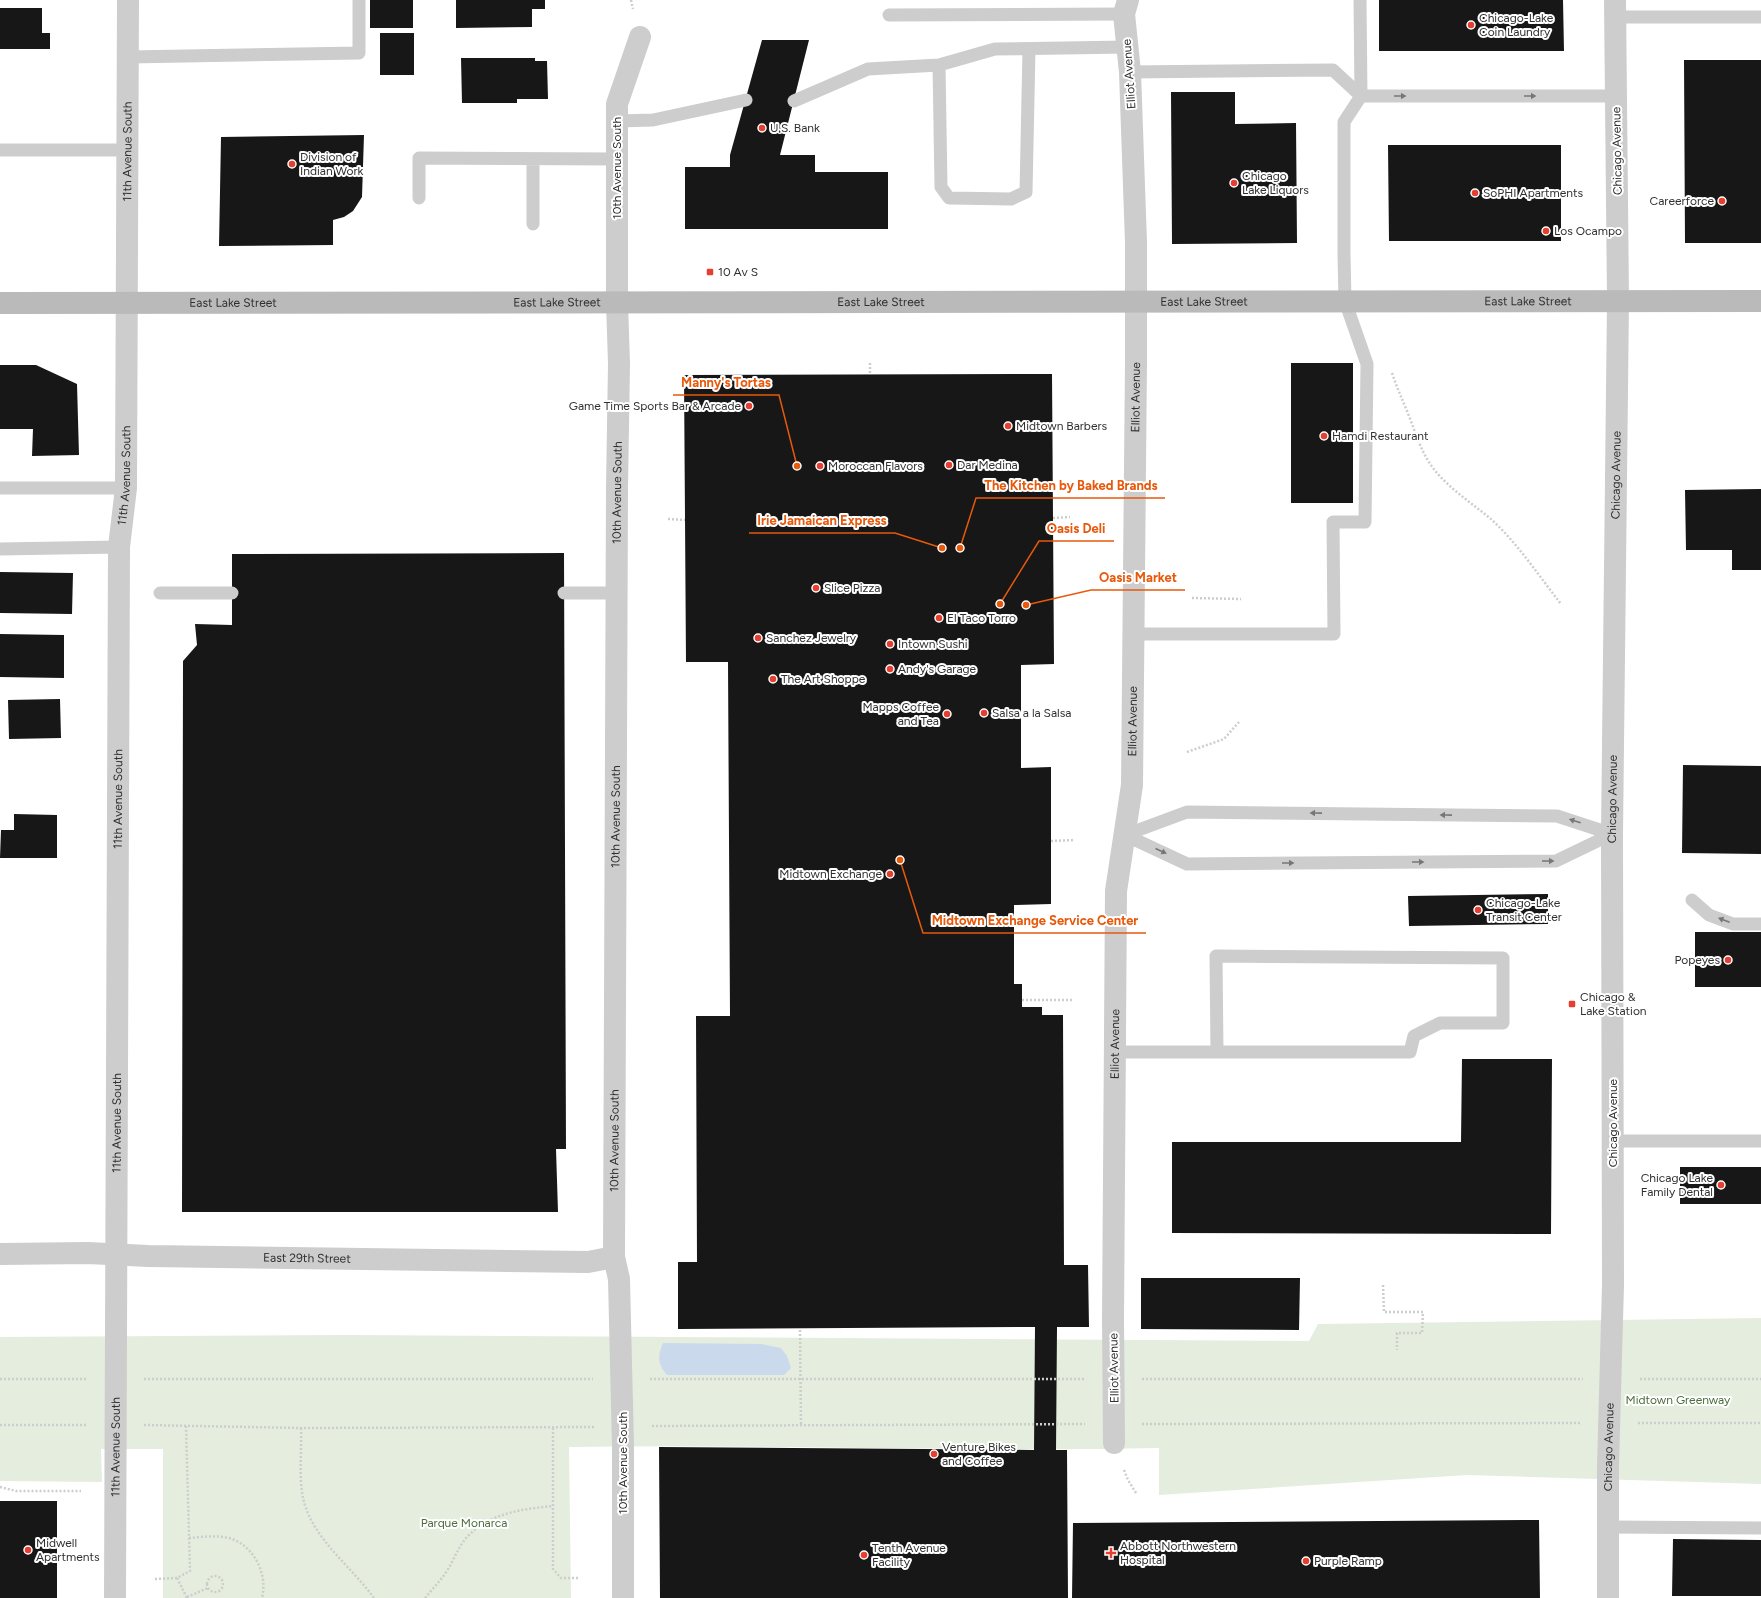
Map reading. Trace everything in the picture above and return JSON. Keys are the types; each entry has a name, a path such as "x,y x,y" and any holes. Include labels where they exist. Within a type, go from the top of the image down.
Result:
{"main road":[{"name":"East Lake Street","path":"0,303 1079,303 1137,301 1761,301"}],"street":[{"name":"11th Avenue South","path":"115,1598 117,1454 116,1254 119,548 126,488 128,303 128,0"},
{"name":"Elliot Avenue","path":"1114,1443 1113,1320 1116,891 1132,785 1137,301 1130,72 1127,47 1126,7"},
{"name":"Chicago Avenue","path":"1608,1598 1608,1466 1613,1285 1612,834 1618,301 1615,9"},
{"name":"10th Avenue South","path":"623,1598 623,1446 619,1279 614,1257 616,593 619,364 617,302 617,104 640,37"},
{"name":"East 29th Street","path":"0,1254 116,1254 148,1256 588,1262 614,1257"}],"lane":[{"path":"129,57 359,53 359,0"},
{"path":"1134,634 1334,634 1333,522 1365,522 1368,364 1345,301 1344,122 1361,96 1360,0"},
{"path":"889,15 1126,7"},
{"path":"1615,9 1761,17"},
{"path":"794,101 868,69 939,65 995,50 1127,47"},
{"path":"939,65 941,187 949,198 1011,200 1026,192 1029,49"},
{"path":"1130,72 1333,70 1361,96 1616,96"},
{"path":"617,121 653,120 746,100"},
{"path":"0,150 128,150"},
{"path":"419,198 419,158 617,159"},
{"path":"533,159 533,224"},
{"path":"0,488 126,488"},
{"path":"0,549 119,548"},
{"path":"160,593 232,593"},
{"path":"564,593 616,593"},
{"path":"1125,835 1187,812 1557,816 1612,834"},
{"path":"1125,835 1187,864 1195,864 1556,861 1612,834"},
{"path":"1692,900 1709,915 1732,924 1761,924"},
{"path":"1115,1052 1217,1052 1410,1052 1414,1036 1440,1024 1503,1024 1503,958 1216,956 1217,1052"},
{"path":"1613,1141 1761,1141"},
{"path":"1608,1527 1761,1528"}],"path":[{"path":"870,363 870,374"},
{"path":"1390,366 1400,398 1419,446 1433,468 1459,495 1492,520 1523,555 1561,604"},
{"path":"1053,518 1070,517"},
{"path":"668,519 685,520"},
{"path":"1192,598 1241,599"},
{"path":"1186,752 1224,739 1239,722"},
{"path":"1051,841 1075,840"},
{"path":"1022,1000 1074,1000"},
{"path":"1383,1286 1384,1312 1423,1312 1422,1333 1397,1333 1397,1350"},
{"path":"800,1330 801,1425"},
{"path":"0,1379 88,1379"},
{"path":"136,1379 600,1379"},
{"path":"648,1379 1086,1379"},
{"path":"1134,1379 1584,1379"},
{"path":"1639,1379 1761,1379"},
{"path":"1135,1424 1584,1423"},
{"path":"1631,1423 1761,1423"},
{"path":"644,1426 1088,1424"},
{"path":"0,1425 93,1425"},
{"path":"139,1425 301,1428 599,1427"},
{"path":"155,1579 177,1578 190,1571 186,1426"},
{"path":"301,1428 301,1484 304,1501 310,1516 323,1538 374,1598"},
{"path":"553,1428 553,1569 561,1578 580,1578"},
{"path":"0,1486 16,1491 81,1491"},
{"path":"425,1598 451,1564 460,1546 476,1530 502,1515 520,1509 553,1506"},
{"path":"189,1538 218,1536 230,1539 244,1546 254,1555 260,1568 264,1582 262,1598"},
{"path":"211,1576 219,1576 223,1580 223,1586 220,1590 215,1592 208,1588 207,1583 211,1576"},
{"path":"177,1578 187,1598 208,1588"}],"green space":[{"name":"Midtown Greenway","path":"1761,1318 1761,1484 1467,1475 1159,1495 1159,1448 1011,1449 717,1446 569,1447 571,1598 163,1598 163,1449 101,1449 102,1482 0,1481 0,1337 347,1335 1309,1341 1318,1324"}],"water":[{"path":"663,1343 761,1344 781,1348 787,1356 791,1368 784,1375 667,1375 659,1360"}],"building":[{"path":"370,0 413,0 413,28 370,28"},
{"path":"456,0 545,0 545,9 532,9 532,27 456,28"},
{"name":"Chicago-Lake Coin Laundry","path":"1379,0 1563,0 1564,51 1379,51"},
{"path":"0,8 42,8 42,33 50,33 50,49 0,49"},
{"path":"380,33 414,33 414,75 380,75"},
{"name":"U.S. Bank","path":"762,40 809,40 780,155 815,155 815,172 888,172 888,229 685,229 685,167 730,167 730,155"},
{"path":"461,58 535,58 535,61 547,61 548,99 517,99 517,103 462,103"},
{"path":"1684,60 1761,60 1761,243 1685,243"},
{"name":"Chicago Lake Liquors","path":"1171,92 1235,92 1235,124 1296,123 1297,243 1172,244"},
{"name":"Division of Indian Work","path":"364,135 362,197 353,211 344,217 333,220 333,245 219,246 221,137"},
{"name":"SoPHI Apartments","path":"1388,145 1561,145 1561,241 1389,241"},
{"path":"1291,363 1353,363 1353,503 1291,503"},
{"path":"0,365 36,365 77,384 79,455 32,456 33,429 0,429"},
{"name":"Midtown Exchange","path":"1052,374 1054,664 1021,665 1021,768 1051,767 1051,904 1014,905 1014,984 1022,984 1022,1007 1042,1007 1042,1015 1063,1015 1064,1265 1088,1265 1089,1327 1057,1327 1056,1450 1067,1450 1068,1598 660,1598 659,1447 1034,1450 1035,1327 678,1329 678,1262 697,1262 696,1016 730,1016 728,662 686,662 684,375"},
{"path":"1761,489 1761,570 1732,570 1732,550 1686,550 1685,490"},
{"path":"564,553 566,1149 556,1149 558,1212 182,1212 183,661 197,645 195,624 232,625 232,554"},
{"path":"0,572 73,573 72,614 0,613"},
{"path":"0,634 64,635 64,678 0,677"},
{"path":"60,699 61,738 9,739 8,700"},
{"path":"1683,765 1761,766 1761,854 1682,853"},
{"path":"14,814 57,815 57,858 0,858 1,830 14,830"},
{"name":"Chicago-Lake Transit Center","path":"1548,894 1548,924 1409,926 1408,896"},
{"name":"Popeyes","path":"1695,932 1761,932 1761,987 1695,987"},
{"path":"1462,1059 1552,1059 1551,1234 1172,1233 1172,1142 1461,1142"},
{"name":"Chicago Lake Family Dental","path":"1680,1167 1761,1167 1761,1204 1680,1204"},
{"path":"1141,1278 1300,1278 1299,1330 1141,1329"},
{"name":"Midwell Apartments","path":"0,1501 57,1501 57,1598 0,1598"},
{"name":"Purple Ramp","path":"1539,1520 1540,1598 1072,1598 1073,1523"},
{"path":"1673,1539 1761,1540 1761,1596 1672,1596"}],"place":[{"name":"Chicago-Lake Coin Laundry","path":"1471,25"},
{"name":"U.S. Bank","path":"762,128"},
{"name":"Division of Indian Work","path":"292,164"},
{"name":"Chicago Lake Liquors","path":"1234,183"},
{"name":"SoPHI Apartments","path":"1475,193"},
{"name":"Careerforce","path":"1722,201"},
{"name":"Los Ocampo","path":"1546,231"},
{"name":"10 Av S","path":"710,272"},
{"name":"Game Time Sports Bar & Arcade","path":"749,406"},
{"name":"Midtown Barbers","path":"1008,426"},
{"name":"Hamdi Restaurant","path":"1324,436"},
{"name":"Dar Medina","path":"949,465"},
{"name":"Manny's Tortas","path":"797,466"},
{"name":"Moroccan Flavors","path":"820,466"},
{"name":"Irie Jamaican Express","path":"942,548"},
{"name":"The Kitchen by Baked Brands","path":"960,548"},
{"name":"Slice Pizza","path":"816,588"},
{"name":"Oasis Deli","path":"1000,604"},
{"name":"Oasis Market","path":"1026,605"},
{"name":"El Taco Torro","path":"939,618"},
{"name":"Sanchez Jewelry","path":"758,638"},
{"name":"Intown Sushi","path":"890,644"},
{"name":"Andy's Garage","path":"890,669"},
{"name":"The Art Shoppe","path":"773,679"},
{"name":"Salsa a la Salsa","path":"984,713"},
{"name":"Mapps Coffee and Tea","path":"947,714"},
{"name":"Midtown Exchange Service Center","path":"900,860"},
{"name":"Midtown Exchange","path":"890,874"},
{"name":"Chicago-Lake Transit Center","path":"1478,910"},
{"name":"Popeyes","path":"1728,960"},
{"name":"Chicago & Lake Station","path":"1572,1004"},
{"name":"Chicago Lake Family Dental","path":"1721,1185"},
{"name":"Venture Bikes and Coffee","path":"934,1454"},
{"name":"Midwell Apartments","path":"28,1550"},
{"name":"Abbott Northwestern Hospital","path":"1111,1553"},
{"name":"Tenth Avenue Facility","path":"864,1555"},
{"name":"Purple Ramp","path":"1306,1561"}],"park label":[{"name":"Parque Monarca","path":"464,1523"}]}
